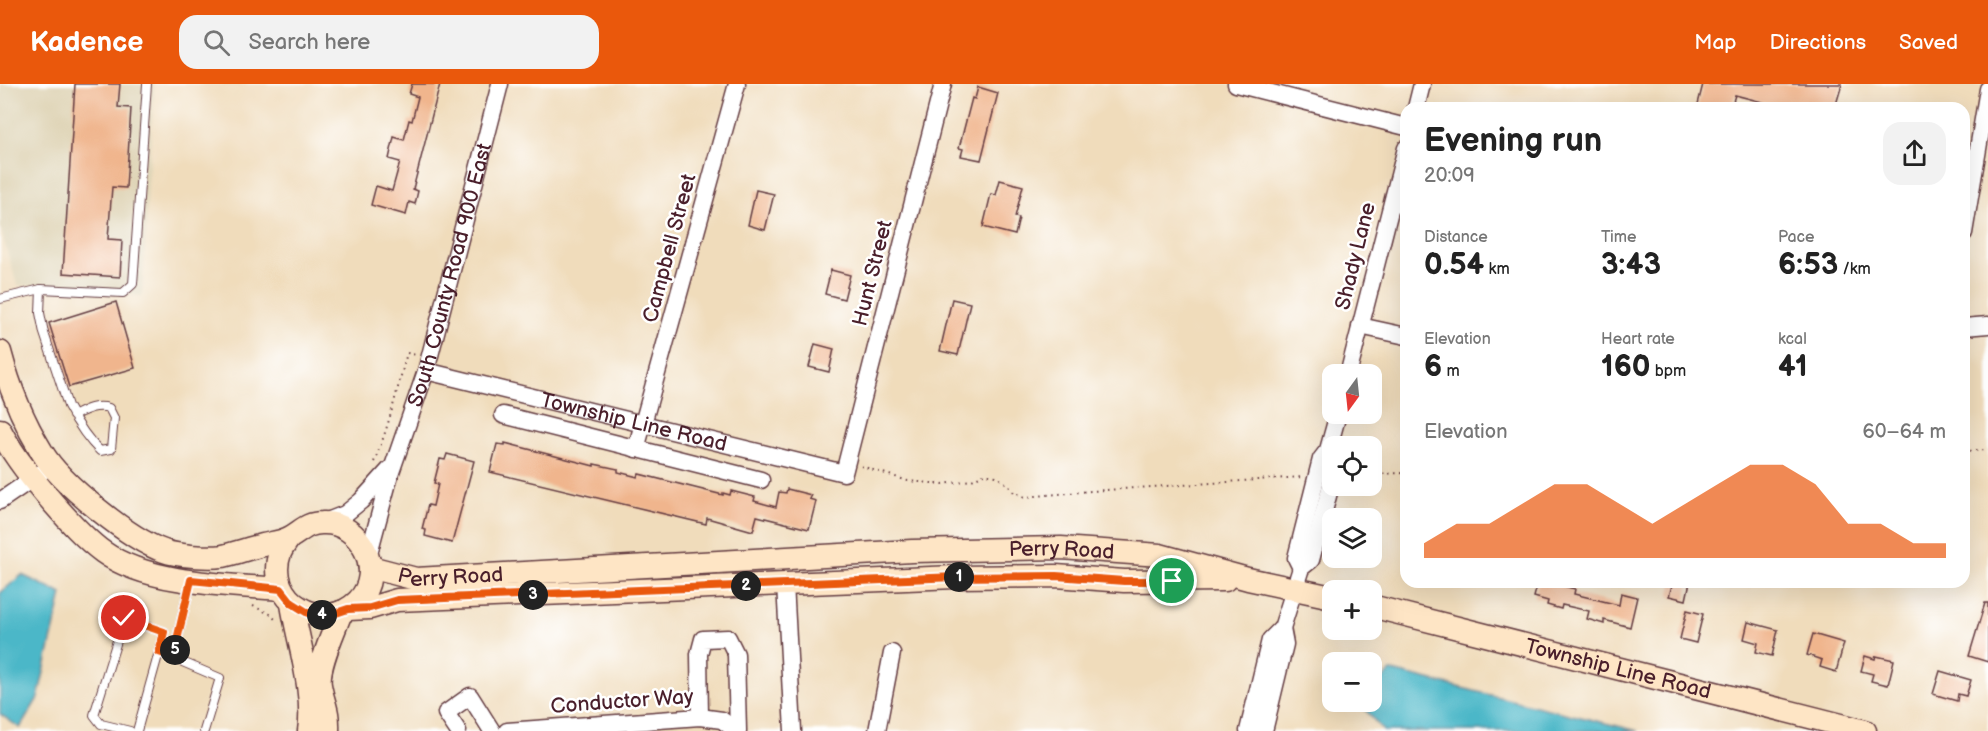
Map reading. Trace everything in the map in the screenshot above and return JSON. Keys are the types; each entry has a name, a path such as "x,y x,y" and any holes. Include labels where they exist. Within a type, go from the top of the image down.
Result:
{"street":[{"name":"South County Road 900 East","path":"369,562 394,463 426,370 500,84"},
{"name":"Campbell Street","path":"636,449 737,84"},
{"name":"Hunt Street","path":"844,473 943,84"},
{"path":"1236,84 1400,125"},
{"path":"1418,102 1422,84"},
{"path":"1970,198 1988,89"},
{"name":"Shady Lane","path":"1351,364 1400,171"},
{"path":"1970,326 1988,325"},
{"path":"1360,326 1400,335"},
{"path":"0,352 8,379 26,421 43,454 51,464 84,497 102,511 132,534 165,552 222,556 289,538 304,527 322,523"},
{"name":"Township Line Road","path":"426,370 844,473"},
{"path":"503,415 761,480"},
{"name":"Perry Road","path":"0,430 32,480 70,522 104,553 137,570 242,586 287,596 308,613 327,616 345,610 370,608 397,600 785,584 1056,576 1124,581 1248,579"},
{"name":"South County Road 900 East","path":"322,523 345,513 361,501 394,463"},
{"path":"0,501 51,464"},
{"path":"1248,731 1270,640 1282,628 1298,578 1296,558 1322,486"},
{"name":"Perry Road","path":"322,523 340,526 355,535 366,550 369,562 368,585 359,600 345,610"},
{"path":"289,538 280,553 277,571 287,596 306,672 309,731"},
{"name":"Perry Road","path":"369,562 416,579 912,551 1052,548 1161,555 1248,579"},
{"path":"1248,579 1298,578 1322,591"},
{"path":"785,584 792,731"},
{"name":"Township Line Road","path":"1382,609 1865,731"},
{"path":"328,731 329,717 319,682 326,651 345,610"},
{"path":"1264,731 1285,644 1282,628"},
{"path":"700,717 699,654 703,639 729,638 736,654 737,731"},
{"path":"877,731 892,653"},
{"path":"458,731 446,713 470,696 492,731"},
{"name":"Conductor Way","path":"507,731 700,717 722,720 737,731"}],"lane":[{"path":"0,299 41,289 123,293 133,284 147,84"},
{"path":"41,289 40,313 44,333 68,406 73,416 81,430 100,451 111,449 114,418 109,408 92,407 73,416"},
{"path":"173,657 191,580"},
{"path":"130,731 101,724 94,715 124,618 164,632 137,731"},
{"path":"159,652 220,678 204,731"}],"path":[{"path":"1970,451 1988,450"},
{"path":"1382,473 1400,472"},
{"path":"943,484 972,480 983,474 996,476 1014,492 1025,497 1322,478"},
{"path":"242,586 238,599 270,614 281,626"}],"shaded area":[{"path":"0,84 154,84 142,296 17,285 0,227"}],"water":[{"path":"22,575 62,594 38,698 20,728 0,714 0,593"},
{"path":"1392,671 1638,731 1383,731 1367,712 1382,712 1382,679"}],"building":[{"path":"75,84 120,84 118,107 131,108 126,188 112,187 108,239 122,240 120,277 63,273"},
{"path":"412,84 440,84 413,189 418,191 415,204 409,202 406,215 371,205 376,186 392,191 400,162 389,159 394,137 404,140 409,120 412,121 418,97 409,94"},
{"path":"1703,84 1842,84 1837,102 1762,102 1735,95 1733,102 1698,102"},
{"path":"978,87 998,93 981,160 961,156 963,149 959,148 972,98 975,99"},
{"path":"1000,180 1023,186 1015,217 1019,218 1015,235 983,227 991,194 996,195"},
{"path":"756,190 774,194 765,230 748,225"},
{"path":"831,270 850,275 844,299 825,294"},
{"path":"952,299 970,303 958,355 940,351"},
{"path":"116,302 135,368 69,387 49,323"},
{"path":"815,344 834,349 829,372 809,367"},
{"path":"505,443 594,466 594,464 618,469 618,472 638,477 639,474 723,495 723,493 730,495 731,491 755,497 754,501 776,507 779,492 786,493 787,489 811,495 809,499 816,501 809,529 757,516 753,531 707,518 706,524 490,472 497,444 505,445"},
{"path":"447,454 474,461 452,543 425,536 426,530 422,529 428,505 433,506 438,484 434,483 440,459 445,460"},
{"path":"1536,588 1571,588 1575,589 1574,594 1619,605 1621,593 1637,597 1630,627 1604,620 1604,624 1587,619 1589,611 1562,605 1561,609 1547,605 1548,601 1534,597"},
{"path":"1671,588 1689,588 1686,600 1669,596"},
{"path":"1985,603 1988,603 1988,662 1969,656"},
{"path":"1687,610 1703,614 1696,643 1680,639"},
{"path":"1748,622 1778,630 1772,656 1756,652 1758,643 1744,639"},
{"path":"1813,634 1844,643 1836,672 1820,667 1822,660 1807,655"},
{"path":"1865,656 1894,660 1888,685 1871,681 1873,674 1861,671"},
{"path":"1940,671 1971,680 1966,696 1958,694 1957,701 1933,694"}],"route":[{"path":"124,618 164,632 159,652 173,657 191,580 281,589 292,603 308,613 327,616 348,609 370,608 397,600 834,581 1056,576 1124,581 1172,581"}]}
